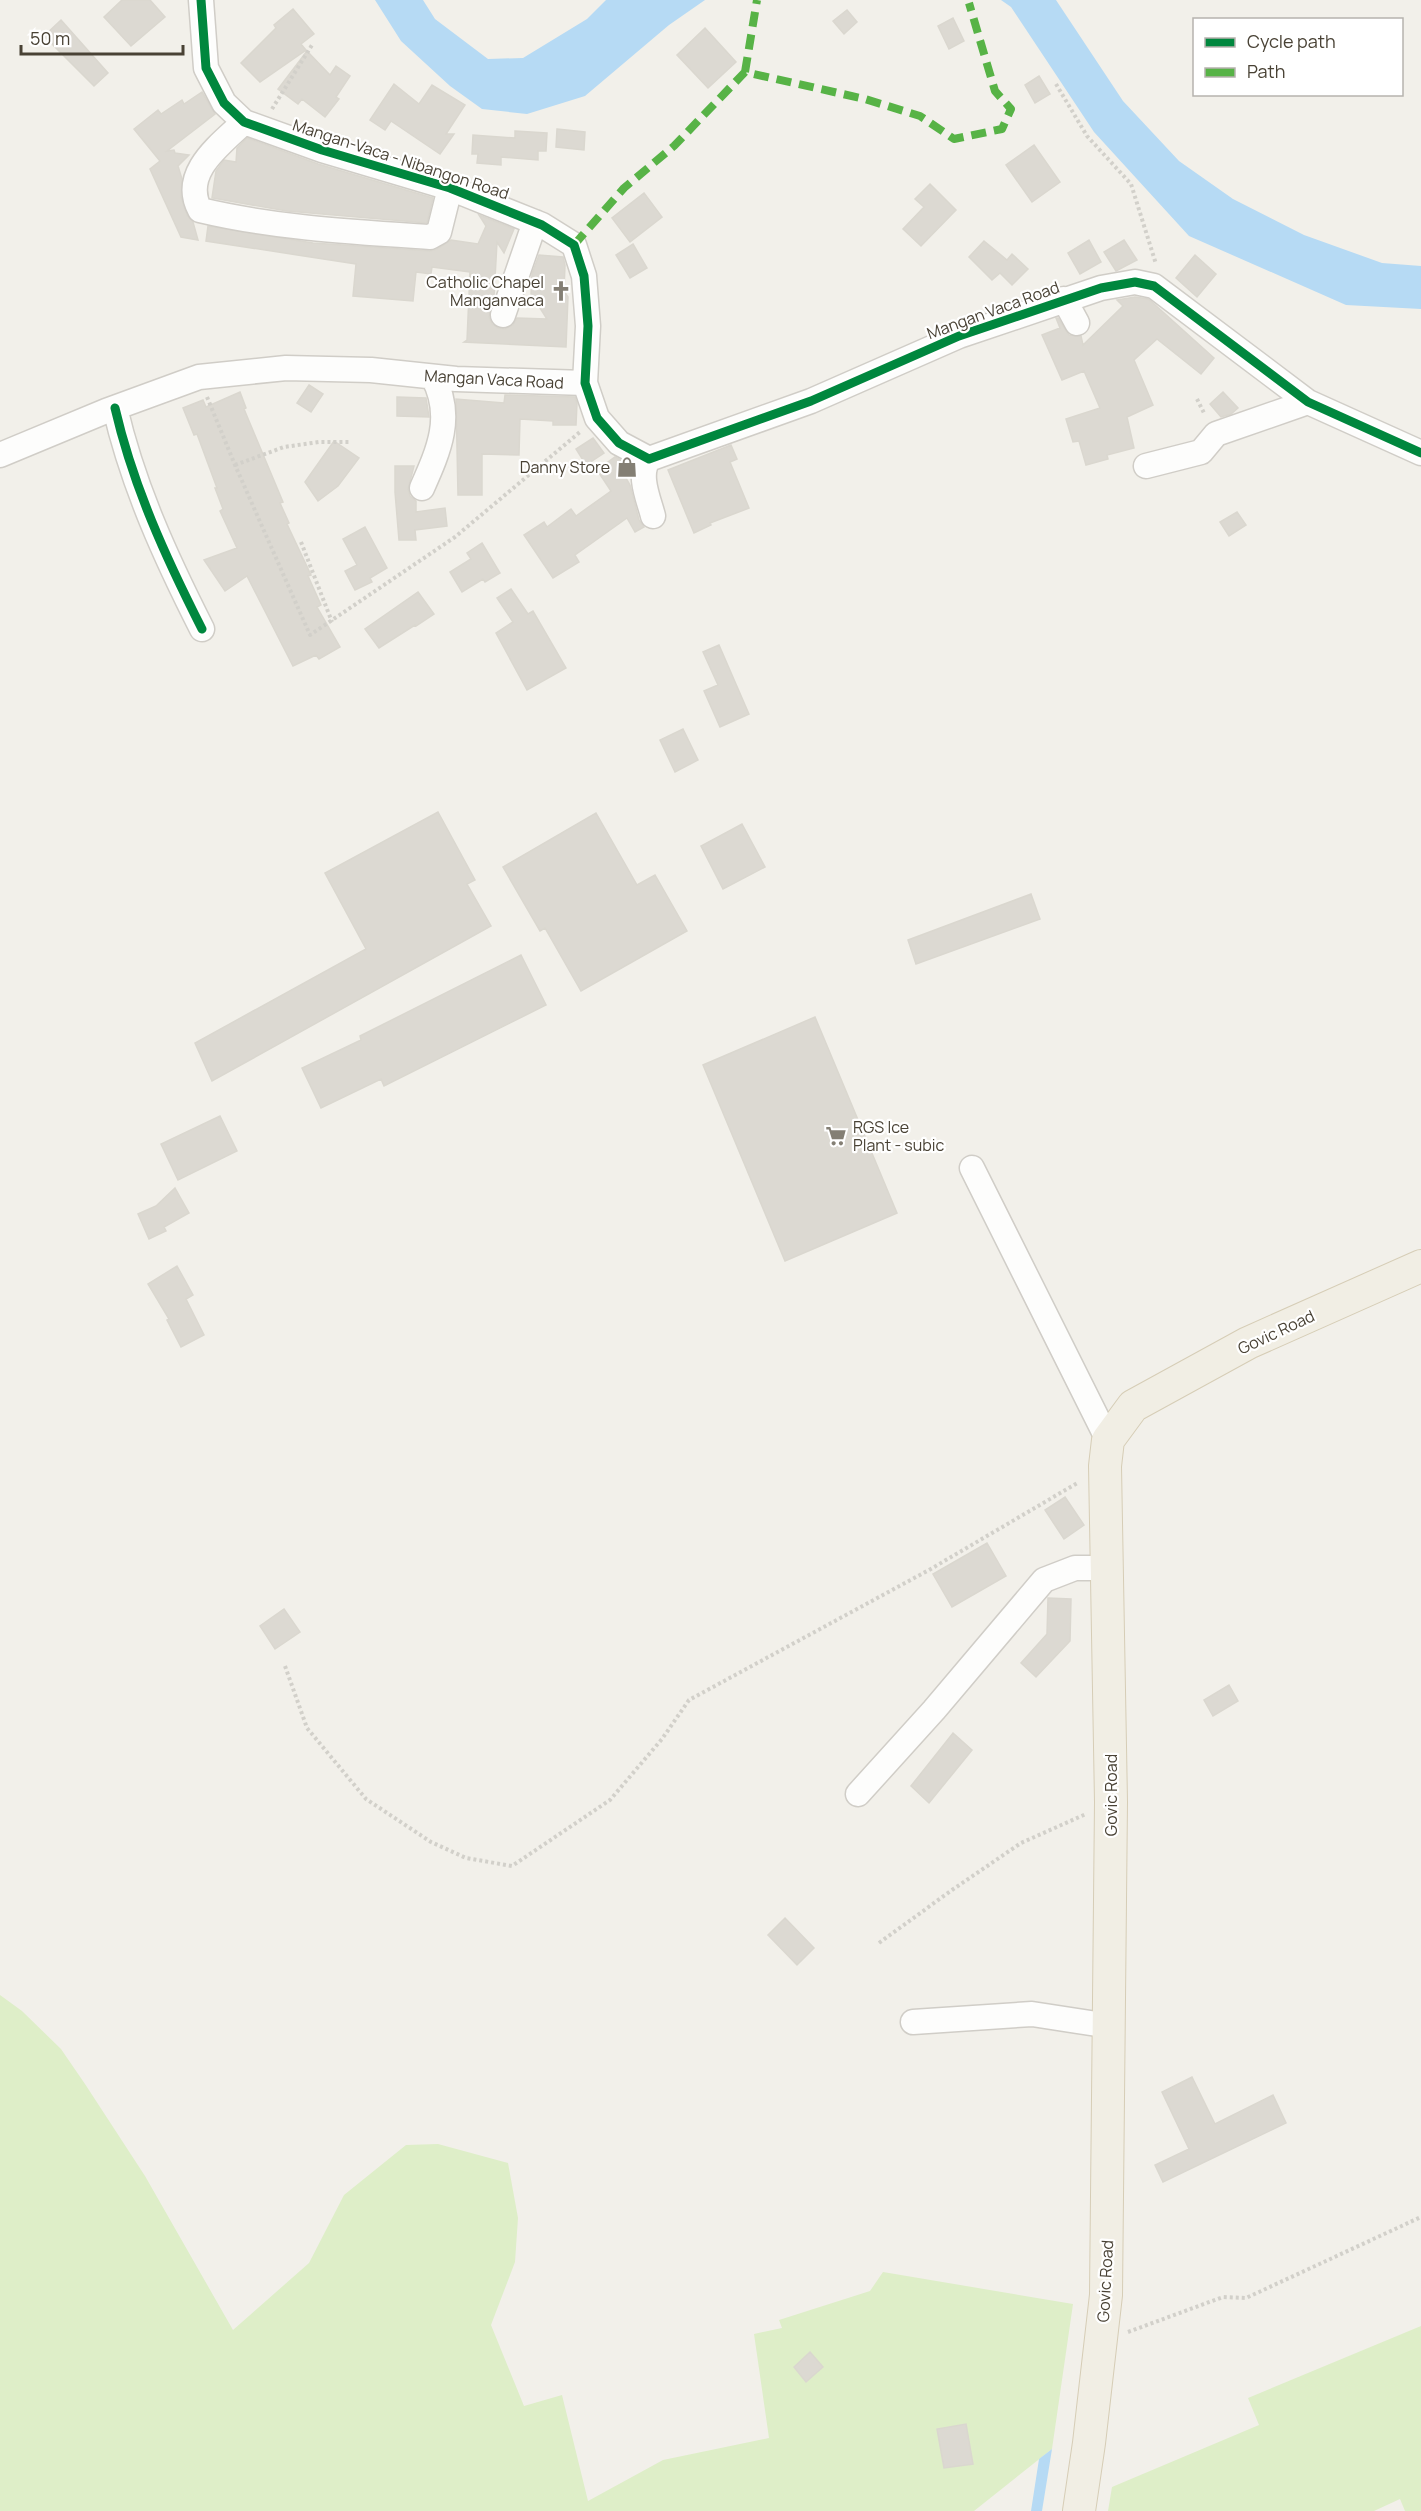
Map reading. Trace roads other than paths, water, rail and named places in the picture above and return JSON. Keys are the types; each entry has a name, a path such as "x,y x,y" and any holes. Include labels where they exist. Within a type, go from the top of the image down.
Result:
{"main road":[{"name":"Govic Road","path":"1079,2511 1106,2295 1111,1802 1107,1453 1133,1406 1248,1343 1421,1266"}],"street":[{"name":"Mangan-Vaca - Nibangon Road","path":"201,0 206,68 224,103 252,125 322,150 450,188 535,222 574,245 585,276 588,326 585,383"},
{"path":"252,125 209,155 198,173 194,187 194,198 200,210 244,220 312,229 430,237 439,232 450,188"},
{"path":"503,315 535,222"},
{"name":"Mangan Vaca Road","path":"0,455 199,376 286,368 371,370 433,376 585,383 597,418 619,443 649,459 717,437 812,401 958,336 1101,288 1135,282 1154,286 1308,402"},
{"path":"1064,300 1077,323"},
{"path":"422,488 440,449 443,420 441,393 433,376"},
{"path":"1146,466 1201,452 1215,434 1308,402 1421,453"},
{"path":"115,408 125,455 162,549 202,629"},
{"path":"649,459 644,469 653,516"},
{"path":"972,1168 1107,1453"},
{"path":"858,1794 934,1710 1044,1580 1075,1568 1108,1568"},
{"path":"913,2022 1032,2014 1110,2026"}],"water":[{"path":"375,0 423,0 435,19 488,59 523,58 587,19 606,0 705,0 669,25 585,96 527,114 482,109 450,86 401,41"},
{"path":"1001,0 1056,0 1123,101 1179,161 1233,199 1304,235 1382,263 1421,266 1421,309 1346,305 1189,236 1094,132 1011,7"},
{"path":"1052,2449 1042,2511 1031,2511 1039,2459"}],"place":[{"name":"Catholic Chapel Manganvaca","path":"561,291"},
{"name":"Danny Store","path":"627,467"},
{"name":"RGS Ice Plant - subic","path":"836,1136"}]}
